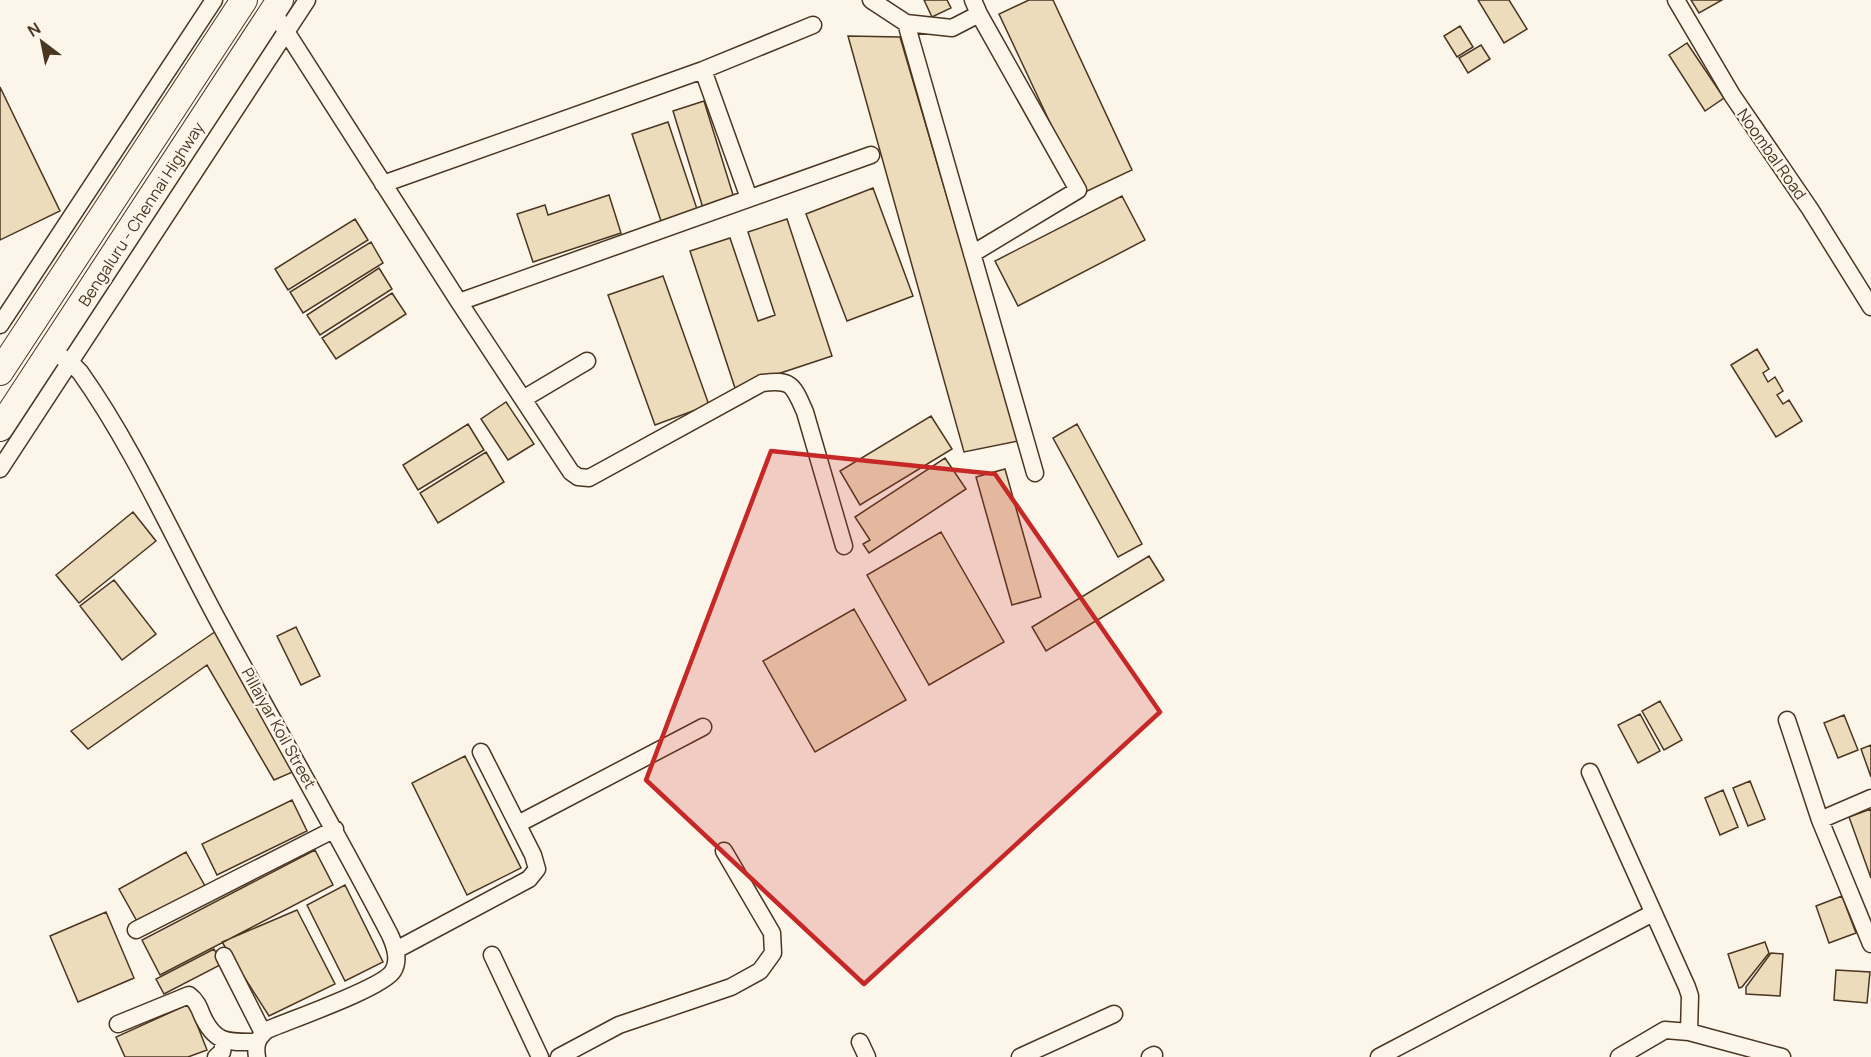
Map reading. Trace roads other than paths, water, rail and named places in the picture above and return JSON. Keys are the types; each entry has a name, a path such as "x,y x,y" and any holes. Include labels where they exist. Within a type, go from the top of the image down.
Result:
{"highway":[{"name":"Bengaluru - Chennai Highway","path":"0,372 244,0"},
{"name":"Bengaluru - Chennai Highway","path":"0,428 61,356 280,14"}],"street":[{"path":"0,325 214,0"},
{"path":"307,0 280,14 383,184 571,472 578,477 589,478 762,383 780,381 788,383 797,394 805,412 844,546"},
{"path":"871,0 906,22 952,28 976,7 1078,190 972,254"},
{"name":"Noombal Road","path":"1676,0 1727,87 1810,209 1871,308"},
{"path":"906,22 1035,473"},
{"path":"383,184 703,70 813,25"},
{"path":"703,70 749,198"},
{"path":"459,302 871,155"},
{"path":"0,469 61,356"},
{"name":"Pillaiyar Koil Street","path":"61,356 87,382 138,468 216,617 335,829 396,950"},
{"path":"523,399 587,361"},
{"path":"1787,720 1820,820 1871,944"},
{"path":"518,824 703,727"},
{"path":"118,1024 189,996 194,999 209,1030 224,1041 259,1044 387,977 395,966 396,950 529,879 537,869 533,855 481,753"},
{"path":"1590,772 1687,987 1690,996 1689,1032"},
{"path":"1820,820 1871,798"},
{"path":"136,930 335,829"},
{"path":"559,1057 619,1025 731,987 760,972 773,953 772,933 724,851"},
{"path":"1379,1057 1653,913"},
{"path":"492,955 540,1057"},
{"path":"224,956 259,1044"},
{"path":"1020,1057 1114,1014"},
{"path":"1619,1057 1665,1030 1689,1032 1738,1050 1782,1057"},
{"path":"216,1057 222,1052 224,1041"}]}
